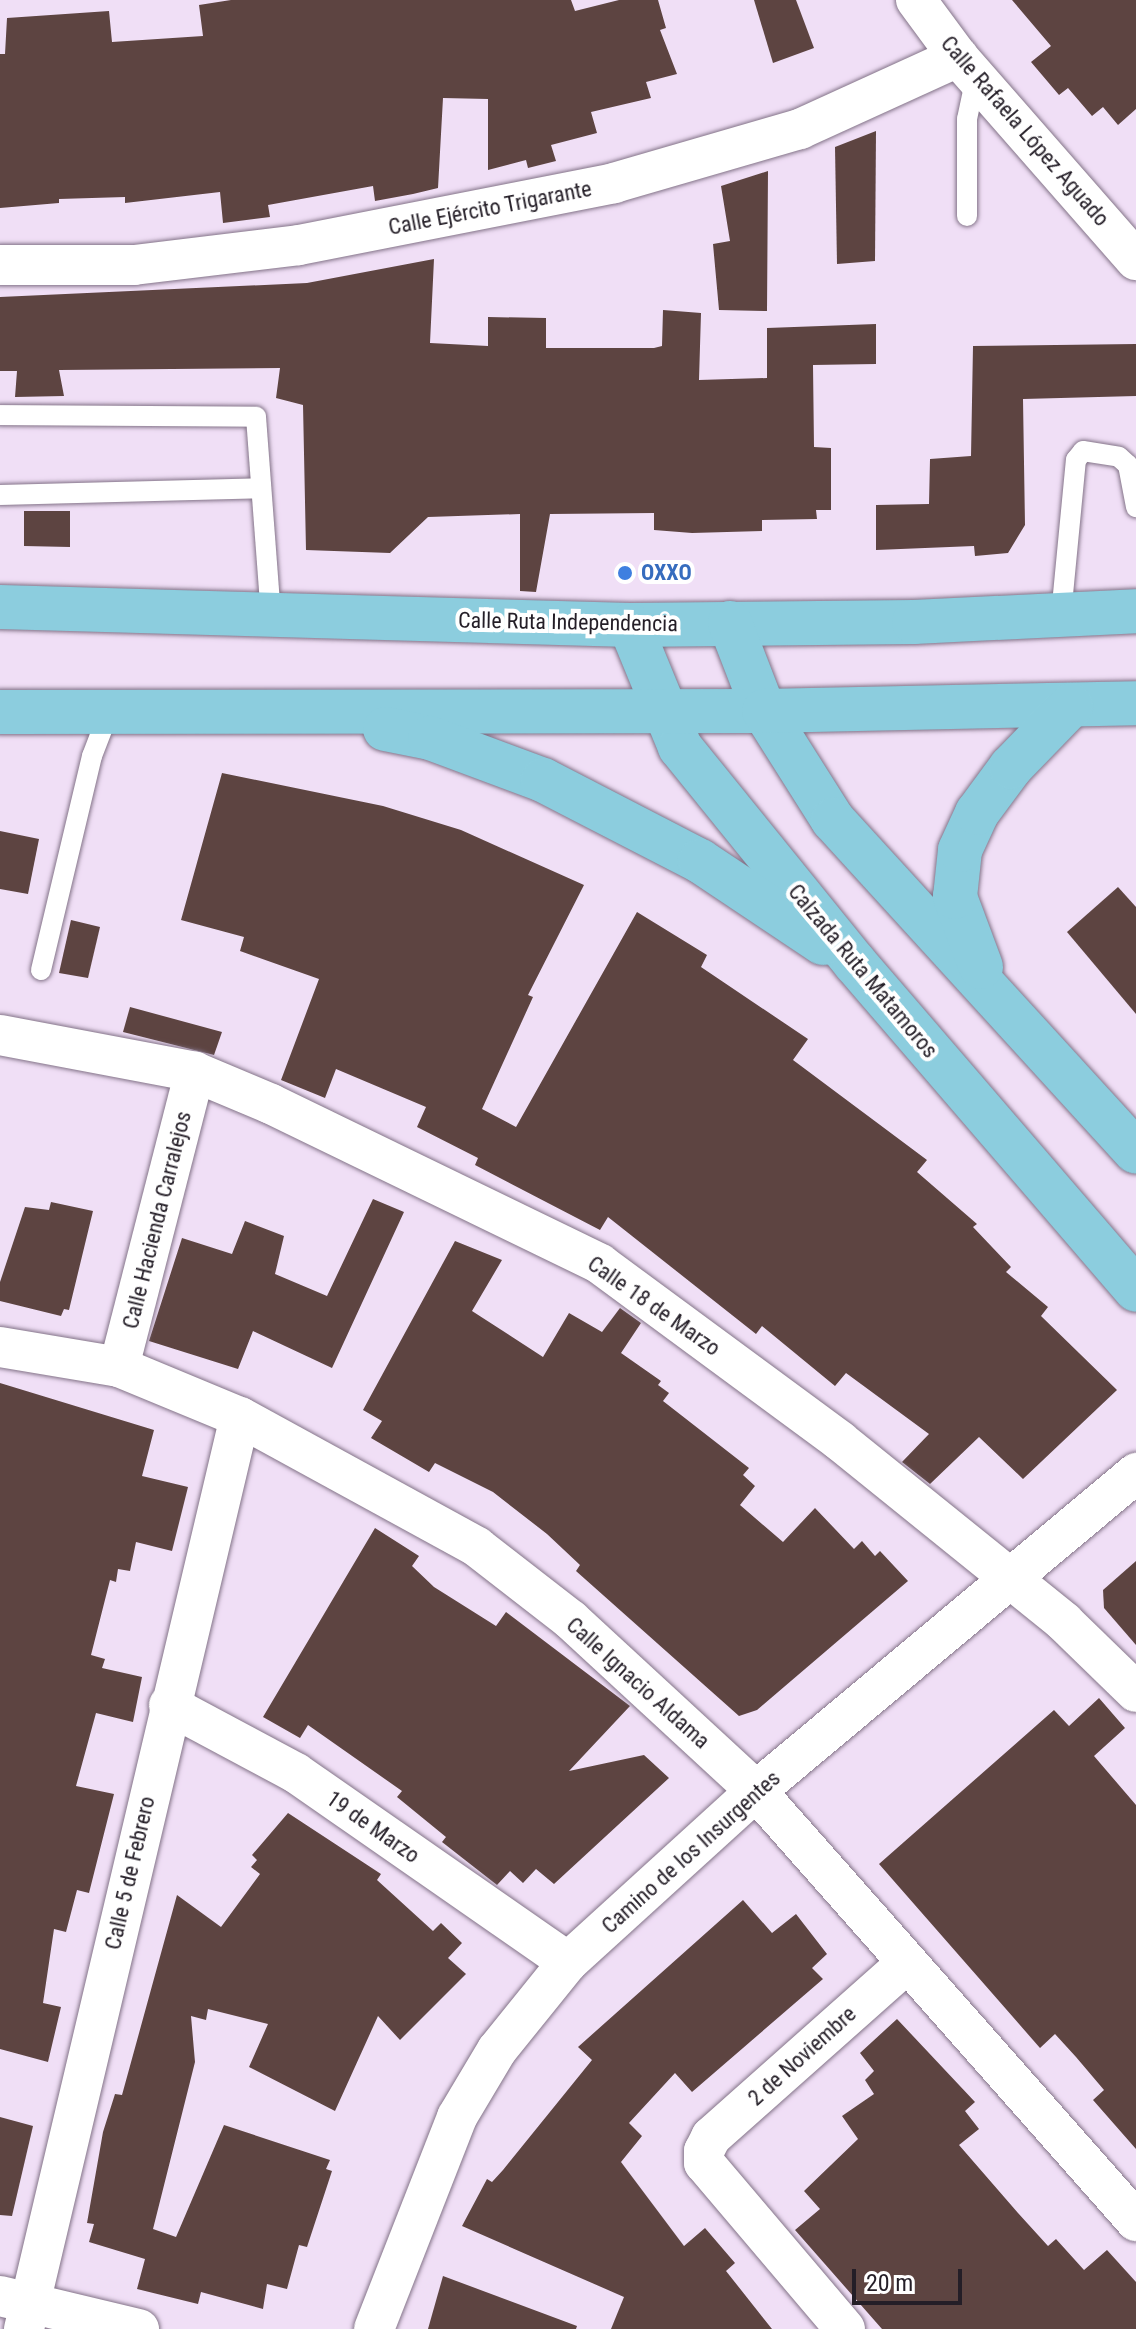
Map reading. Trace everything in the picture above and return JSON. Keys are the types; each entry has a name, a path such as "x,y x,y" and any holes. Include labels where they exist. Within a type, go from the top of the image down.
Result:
{"main road":[{"name":"Calle Ruta Independencia","path":"0,607 630,625 914,622 1136,611"},
{"path":"730,623 764,711 833,820 988,984 1136,1152"},
{"name":"Calzada Ruta Matamoros","path":"630,625 663,712 680,747 855,963 1136,1290"},
{"path":"0,712 663,712 1136,703"},
{"path":"988,984 955,897 960,850 977,813 1011,767 1071,705"},
{"path":"296,711 430,738 543,780 700,861 855,963"}],"street":[{"name":"Calle Rafaela López Aguado","path":"916,0 967,67 1136,260"},
{"name":"Calle Ejército Trigarante","path":"0,265 134,265 299,245 614,183 800,129 967,67"},
{"name":"Calle 18 de Marzo","path":"0,1035 195,1072 271,1104 600,1264 840,1441 1084,1639 1136,1692"},
{"name":"Calle Hacienda Carralejos","path":"119,1367 195,1072"},
{"name":"Calle Ignacio Aldama","path":"0,1347 119,1367 240,1417 477,1547 571,1620 756,1791 905,1965 1136,2221"},
{"name":"Calle 5 de Febrero","path":"18,2310 240,1417"},
{"name":"Camino de los Insurgentes","path":"374,2329 457,2117 497,2050 568,1962 756,1791 1136,1473"},
{"name":"19 de Marzo","path":"169,1705 296,1773 568,1962"},
{"name":"2 de Noviembre","path":"845,2329 704,2163 704,2151 711,2137 905,1965"},
{"path":"18,2310 139,2329"}],"lane":[{"path":"967,67 967,216"},
{"path":"0,415 256,417 271,615"},
{"path":"1061,615 1076,460 1083,451 1119,457 1128,465 1136,507"},
{"path":"0,495 261,488"},
{"path":"41,970 92,756 109,712"}],"building":[{"path":"231,0 571,0 575,11 619,0 658,0 666,28 660,30 677,74 646,82 651,98 591,112 597,133 551,145 556,161 528,168 526,160 488,170 488,99 443,98 438,188 413,194 375,201 373,186 268,205 270,217 223,223 220,192 125,203 125,197 59,199 59,203 0,208 0,54 5,54 7,18 109,11 112,42 203,36 199,5"},
{"path":"754,0 796,0 814,48 773,63"},
{"path":"1012,0 1136,0 1136,109 1118,125 1103,107 1092,116 1068,88 1059,95 1031,62 1051,46"},
{"path":"876,131 875,261 837,264 835,147"},
{"path":"768,171 767,311 719,310 713,244 730,241 721,186"},
{"path":"434,259 430,343 488,346 488,317 546,318 546,348 654,348 662,346 663,310 701,313 699,380 767,378 767,328 876,324 876,364 813,365 814,447 831,448 831,510 816,510 817,519 762,520 762,531 692,533 654,530 654,513 550,514 536,592 520,591 520,514 428,517 390,553 306,550 303,405 276,398 280,368 59,370 64,396 15,397 17,371 0,371 0,297 307,283"},
{"path":"1136,344 1136,396 1023,399 1025,525 1008,553 975,556 974,546 876,550 876,505 929,504 930,459 971,456 973,346"},
{"path":"24,511 70,511 70,547 24,546"},
{"path":"222,773 383,806 461,830 584,885 528,995 533,997 482,1109 516,1127 637,912 707,955 701,967 808,1039 793,1060 927,1160 917,1172 977,1224 973,1227 1011,1267 1006,1272 1048,1307 1041,1316 1117,1390 1023,1479 979,1437 930,1484 902,1462 929,1434 846,1373 835,1386 762,1326 756,1334 608,1217 600,1230 475,1165 478,1158 417,1127 426,1107 336,1069 325,1098 281,1080 319,979 240,951 244,937 181,920"},
{"path":"0,831 39,839 28,894 0,889"},
{"path":"1118,887 1136,907 1136,1014 1067,932"},
{"path":"71,920 100,927 88,978 59,973"},
{"path":"130,1007 222,1032 214,1055 123,1032"},
{"path":"373,1199 404,1212 332,1368 253,1331 238,1369 149,1341 182,1238 232,1254 245,1221 284,1236 275,1274 327,1296"},
{"path":"51,1202 93,1211 69,1310 64,1309 61,1316 0,1301 0,1282 25,1207 49,1210"},
{"path":"455,1241 502,1260 472,1311 543,1357 569,1313 602,1332 620,1308 641,1323 621,1353 661,1381 658,1385 669,1393 663,1401 749,1468 743,1475 755,1486 740,1505 783,1542 815,1508 854,1549 862,1541 875,1556 880,1551 908,1581 757,1710 739,1716 576,1571 580,1565 547,1534 493,1492 435,1463 429,1472 371,1438 382,1421 363,1410"},
{"path":"0,1383 154,1430 142,1476 188,1487 172,1551 136,1542 130,1571 118,1569 116,1582 110,1580 91,1655 105,1659 102,1668 142,1677 133,1722 96,1713 76,1786 114,1794 89,1893 77,1890 66,1932 54,1929 43,2003 61,2007 48,2062 0,2049"},
{"path":"375,1528 419,1556 412,1566 434,1587 496,1626 506,1612 630,1706 569,1771 644,1755 669,1778 554,1884 536,1869 523,1883 510,1871 497,1885 442,1842 446,1837 397,1797 402,1791 308,1725 300,1738 263,1717"},
{"path":"1136,1561 1136,1645 1104,1608 1103,1590"},
{"path":"1099,1698 1125,1728 1094,1756 1136,1805 1136,2149 1093,2100 1104,2090 1076,2057 1055,2034 1040,2048 879,1864 1054,1710 1069,1726"},
{"path":"288,1813 381,1874 377,1880 433,1931 441,1923 462,1943 448,1958 466,1974 400,2040 378,2016 335,2111 249,2067 268,2024 208,2009 206,2020 191,2016 195,2062 153,2229 176,2237 224,2125 330,2160 326,2169 332,2171 307,2247 299,2245 287,2289 267,2284 263,2309 201,2292 198,2304 137,2289 145,2259 89,2242 94,2224 87,2223 103,2132 115,2094 122,2095 177,1895 221,1927 260,1874 251,1867 257,1860 252,1855"},
{"path":"743,1900 772,1933 796,1914 827,1954 812,1968 823,1979 692,2092 675,2073 629,2123 642,2136 621,2162 684,2246 705,2228 735,2263 726,2271 772,2329 611,2329 624,2297 462,2226 487,2179 492,2182 503,2170 592,2060 578,2047"},
{"path":"897,2019 975,2102 965,2111 979,2129 959,2145 1018,2213 1048,2246 1056,2239 1084,2270 1107,2250 1136,2282 1136,2329 882,2329 795,2230 820,2209 804,2191 858,2139 842,2116 874,2094 865,2080 874,2071 860,2053"},
{"path":"0,2117 33,2126 12,2216 0,2215"},
{"path":"443,2276 577,2326 576,2329 428,2329"}],"place":[{"name":"OXXO","path":"625,573"}]}
